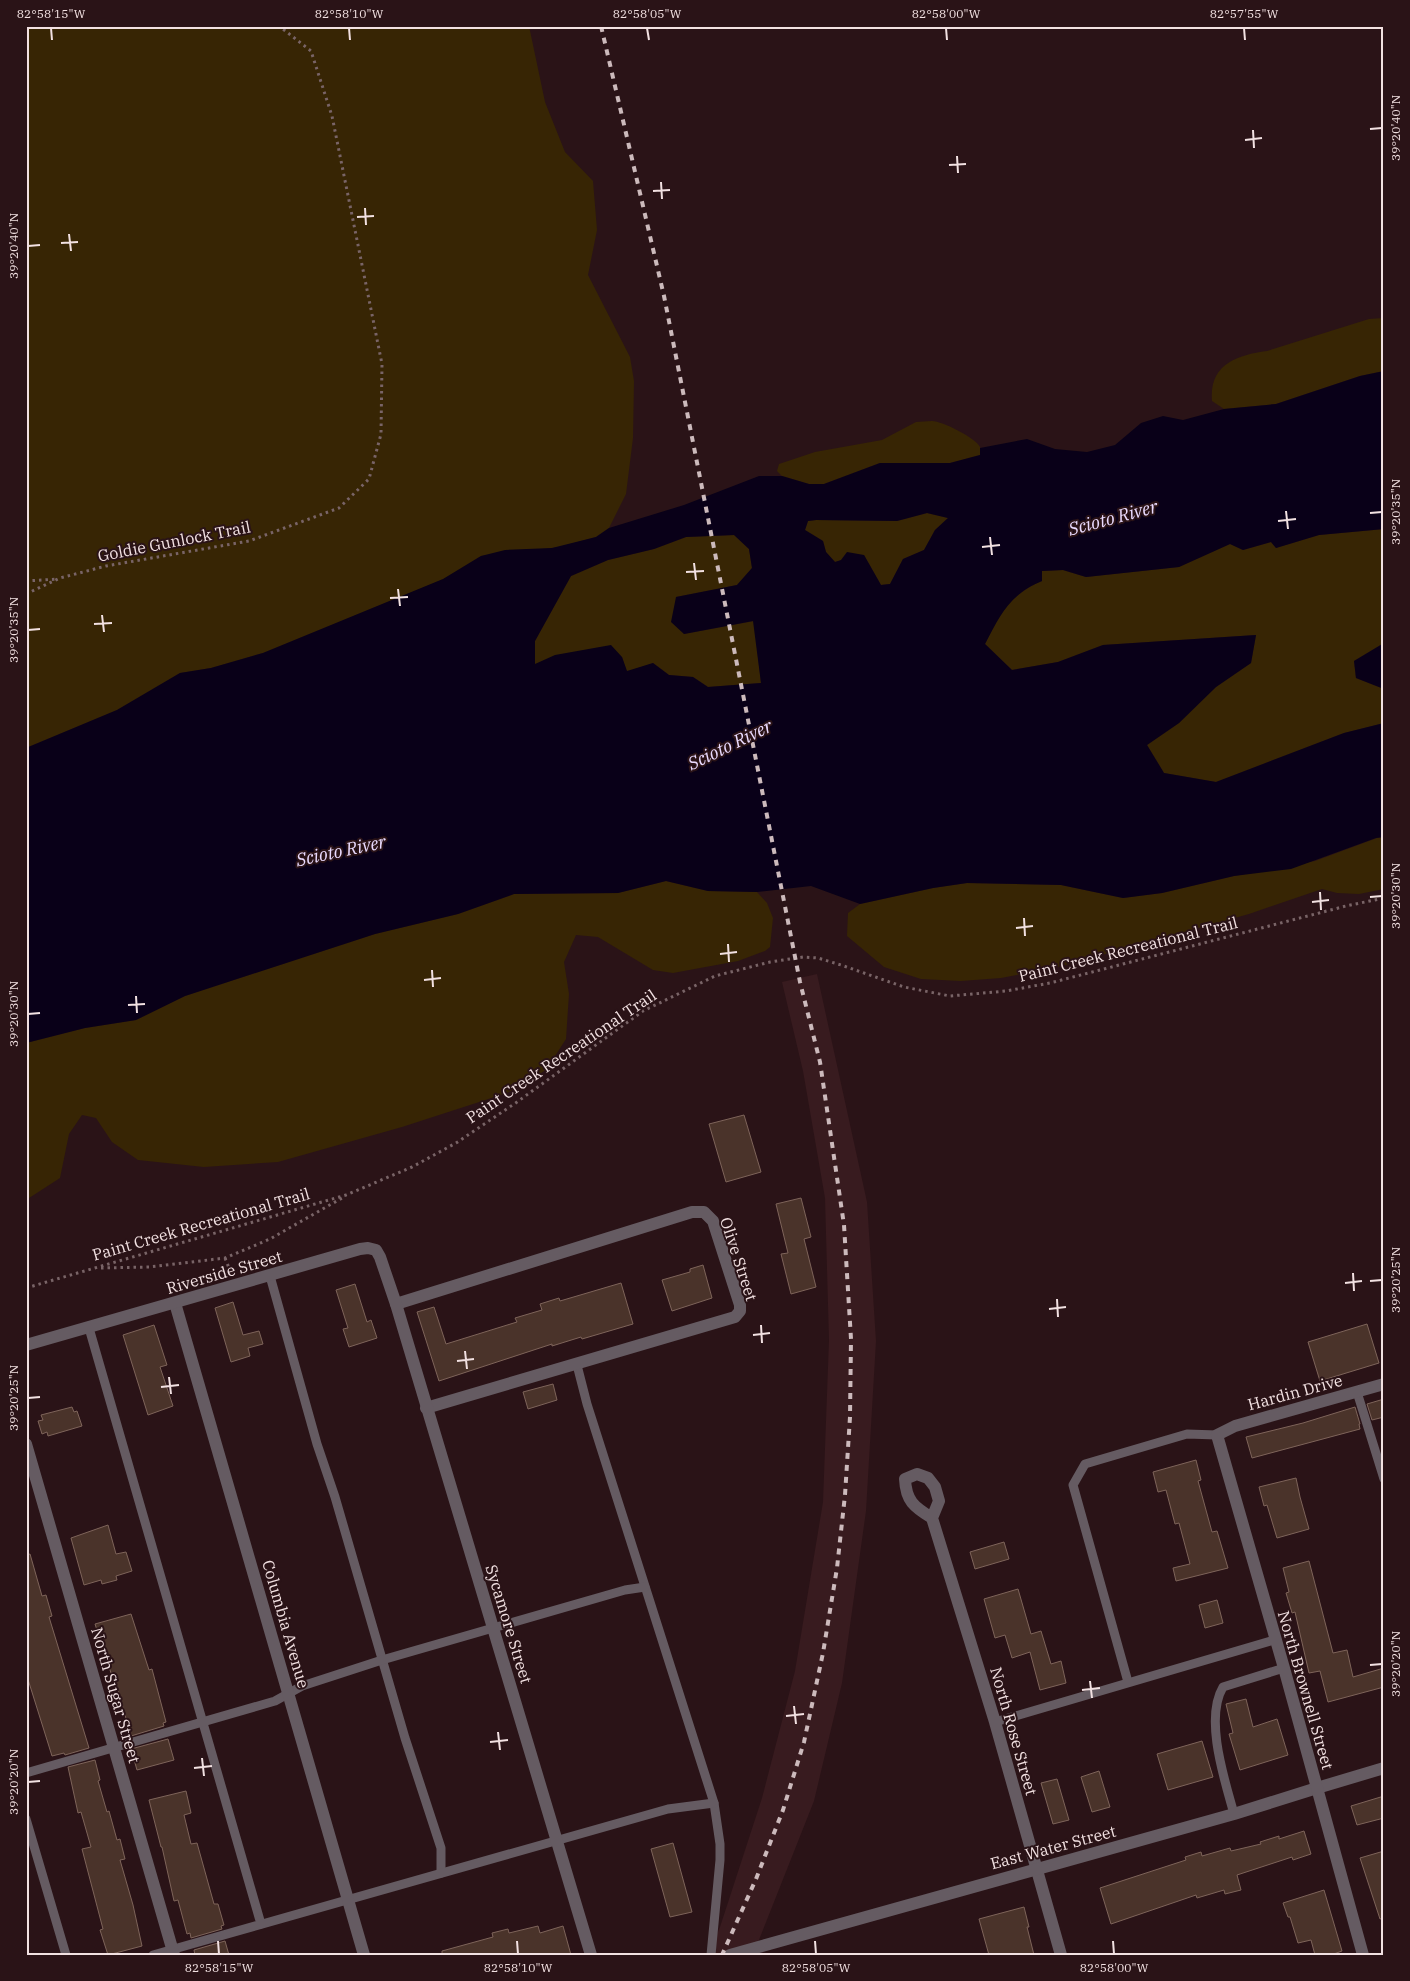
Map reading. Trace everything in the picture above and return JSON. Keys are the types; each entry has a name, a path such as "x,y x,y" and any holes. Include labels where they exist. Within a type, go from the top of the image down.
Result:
{"street":[{"name":"Olive Street","path":"396,1304 692,1212 704,1212 713,1221 740,1305 740,1312 735,1317 426,1408"},
{"name":"Riverside Street","path":"26,1345 368,1248 376,1250 380,1257 396,1304"},
{"name":"Columbia Avenue","path":"175,1303 364,1955"},
{"name":"Sycamore Street","path":"396,1304 591,1955"},
{"name":"Hardin Drive","path":"1217,1435 1234,1426 1384,1384"},
{"name":"North Brownell Street","path":"1217,1435 1274,1640 1284,1668 1363,1955"},
{"name":"North Sugar Street","path":"26,1444 173,1952"},
{"name":"North Rose Street","path":"932,1518 995,1722 1061,1955"},
{"name":"East Water Street","path":"730,1955 751,1952 1037,1868 1234,1814 1384,1768"}],"lane":[{"path":"270,1276 317,1444 335,1497 382,1660 441,1848 441,1873"},
{"path":"89,1328 261,1924"},
{"path":"577,1365 586,1404 714,1803 720,1844 720,1860 711,1955"},
{"path":"1357,1392 1384,1479"},
{"path":"1128,1682 1074,1485 1085,1464 1187,1434 1217,1435"},
{"path":"26,1773 275,1701 302,1686 382,1660 625,1590 645,1587"},
{"path":"995,1722 1274,1640"},
{"path":"1234,1814 1223,1774 1215,1731 1218,1696 1223,1687 1284,1668"},
{"path":"153,1955 173,1952 261,1924 556,1839 668,1809 714,1803"},
{"path":"26,1819 66,1955"}],"path":[{"name":"Goldie Gunlock Trail","path":"26,581 60,578 106,566 249,541 338,508 370,479 381,434 382,364 332,116 311,50 279,26"},
{"name":"Goldie Gunlock Trail","path":"26,594 60,578"},
{"name":"Paint Creek Recreational Trail","path":"26,1288 346,1195 412,1167 456,1142 517,1102 643,1011 716,976 770,962 803,957 818,958 904,987 925,992 950,996 1006,991 1050,983 1346,906 1384,898"},
{"path":"95,1268 150,1268 194,1260 225,1258 270,1239 346,1195"}],"shaded area":[{"path":"26,26 529,26 545,102 565,152 593,181 597,230 588,275 630,357 634,381 633,438 626,494 609,528 596,537 560,547 481,556 444,579 263,653 211,668 180,673 117,710 26,748"},
{"path":"1384,318 1384,371 1360,376 1276,404 1224,409 1212,401 1212,389 1215,379 1220,370 1235,359 1369,319"},
{"path":"932,421 951,427 972,439 980,447 980,455 950,463 880,463 824,484 809,484 782,476 777,471 779,464 815,452 882,440 916,422"},
{"path":"927,513 948,518 935,530 924,550 903,559 890,584 881,585 864,555 835,562 826,552 823,541 805,530 808,521 897,521"},
{"path":"1384,529 1384,643 1354,661 1356,678 1384,689 1384,723 1344,733 1216,782 1164,773 1147,745 1179,723 1216,687 1251,663 1256,635 1103,645 1058,662 1012,670 985,644 996,623 1013,599 1031,586 1042,581 1042,571 1063,570 1086,577 1179,567 1230,544 1243,550 1271,542 1276,548 1319,535"},
{"path":"734,535 749,549 752,568 737,585 676,597 684,634 754,621 761,683 708,687 693,677 669,675 653,663 627,672 622,657 535,664 535,641 571,576 608,560 654,549 686,537"},
{"path":"1384,837 1384,889 1359,894 1337,893 1322,889 1249,914 1062,966 1001,978 961,981 921,979 884,967 847,936 848,913 860,904 933,888 967,883 1061,885 1123,898 1162,893 1234,876 1315,861"},
{"path":"666,881 708,891 757,892 767,903 773,918 770,947 765,951 738,961 673,973 653,970 598,937 576,935 564,962 569,994 566,1039 546,1070 507,1093 402,1127 278,1162 204,1167 138,1160 112,1142 96,1118 82,1115 69,1134 60,1178 26,1200 26,1043 85,1028 136,1020 185,996 375,934 458,914 514,894 618,893"},
{"path":"817,974 867,1202 876,1341 866,1511 842,1683 814,1801 753,1955 708,1955 720,1927 762,1798 795,1671 823,1502 829,1340 825,1198 803,1071 782,982"}],"water":[{"name":"Scioto River","path":"1384,371 1384,529 1319,535 1276,548 1271,542 1243,550 1230,544 1179,567 1086,577 1063,570 1042,571 1042,581 1022,592 1007,606 985,644 1012,670 1058,662 1103,645 1256,635 1251,663 1216,687 1179,723 1147,745 1164,773 1216,782 1344,733 1384,723 1384,837 1376,838 1291,869 1234,876 1162,893 1123,898 1061,885 967,883 933,888 860,904 811,886 757,892 708,891 666,881 618,893 514,894 458,914 375,934 185,996 136,1020 85,1028 26,1043 26,748 117,710 180,673 211,668 263,653 443,579 481,556 505,550 552,548 596,537 609,528 684,505 759,476 782,476 809,484 824,484 880,463 950,463 980,455 980,448 1027,439 1055,449 1087,452 1115,445 1141,423 1163,416 1183,420 1224,409 1276,404 1360,376","holes":["927,513 948,518 935,530 924,550 903,559 890,584 881,585 864,555 847,552 841,560 835,562 826,552 823,541 805,530 808,521 897,521","734,535 749,549 752,568 737,585 676,597 671,622 684,634 753,621 761,683 708,687 693,677 669,675 653,663 627,671 622,657 611,645 555,655 535,664 535,641 571,576 608,560 654,549 686,537"]},
{"path":"1384,643 1384,689 1356,678 1354,661"}],"building":[{"path":"744,1115 761,1172 726,1182 709,1124"},
{"path":"801,1198 811,1237 804,1239 816,1287 791,1294 781,1254 788,1253 776,1204"},
{"path":"703,1265 712,1298 672,1311 662,1280 690,1272 690,1269"},
{"path":"621,1283 633,1324 582,1339 581,1337 552,1346 552,1344 439,1381 417,1312 434,1307 446,1344 517,1322 515,1318 542,1310 540,1304 559,1298 560,1301"},
{"path":"355,1284 367,1322 371,1320 377,1338 349,1347 343,1329 348,1328 336,1290"},
{"path":"233,1302 243,1335 259,1331 263,1344 248,1348 250,1356 231,1362 215,1308"},
{"path":"1367,1324 1379,1363 1320,1381 1308,1342"},
{"path":"154,1325 167,1365 160,1367 173,1406 148,1415 123,1335"},
{"path":"553,1384 557,1400 528,1409 523,1392"},
{"path":"1384,1399 1384,1417 1372,1420 1367,1404"},
{"path":"72,1407 74,1412 77,1411 82,1426 48,1436 47,1432 42,1434 38,1421 43,1420 41,1415"},
{"path":"1355,1407 1360,1429 1252,1458 1246,1437 1303,1423"},
{"path":"1196,1460 1201,1480 1198,1481 1212,1532 1217,1531 1228,1568 1176,1581 1173,1568 1190,1564 1179,1523 1175,1524 1166,1490 1158,1492 1153,1472"},
{"path":"1296,1478 1309,1529 1277,1538 1267,1505 1264,1506 1259,1487"},
{"path":"108,1525 116,1554 126,1552 132,1571 116,1576 117,1580 102,1584 101,1580 84,1585 71,1538"},
{"path":"1004,1542 1009,1559 975,1569 970,1552"},
{"path":"30,1554 42,1596 46,1595 52,1616 49,1617 89,1748 65,1755 64,1753 52,1756 26,1673 26,1555"},
{"path":"1309,1561 1333,1653 1347,1650 1353,1677 1384,1668 1384,1687 1328,1702 1320,1671 1309,1673 1295,1612 1292,1613 1286,1593 1289,1592 1283,1568"},
{"path":"1018,1589 1031,1634 1041,1631 1051,1664 1061,1661 1066,1683 1040,1690 1030,1652 1012,1658 1005,1635 995,1638 984,1599"},
{"path":"1217,1600 1223,1623 1205,1628 1199,1605"},
{"path":"131,1614 149,1670 152,1669 166,1722 163,1723 164,1726 131,1736 113,1673 111,1673 95,1624"},
{"path":"1246,1699 1253,1727 1277,1719 1288,1755 1240,1770 1229,1734 1233,1733 1226,1704"},
{"path":"168,1739 174,1760 137,1770 131,1749"},
{"path":"1202,1741 1213,1777 1168,1790 1157,1754"},
{"path":"95,1760 100,1780 98,1781 107,1812 109,1811 117,1840 120,1839 125,1859 120,1860 142,1946 108,1955 100,1930 103,1929 82,1849 91,1847 81,1812 78,1813 68,1767"},
{"path":"1099,1771 1110,1807 1092,1812 1081,1777"},
{"path":"1057,1779 1069,1820 1053,1824 1041,1783"},
{"path":"186,1791 191,1813 184,1815 191,1844 197,1843 214,1904 218,1904 224,1925 221,1926 222,1929 191,1938 190,1933 187,1934 178,1900 174,1901 149,1800"},
{"path":"1384,1796 1384,1818 1357,1825 1351,1806"},
{"path":"1304,1831 1311,1854 1293,1860 1292,1857 1237,1875 1241,1890 1225,1894 1224,1890 1197,1898 1196,1895 1111,1924 1100,1888 1186,1860 1185,1857 1201,1852 1202,1856 1230,1848 1231,1851 1261,1844 1260,1842 1279,1836 1279,1839"},
{"path":"673,1843 692,1912 670,1917 651,1849"},
{"path":"1384,1851 1384,1918 1380,1919 1360,1858"},
{"path":"1324,1890 1342,1951 1331,1955 1315,1955 1311,1940 1298,1943 1290,1917 1288,1917 1283,1903"},
{"path":"1024,1907 1034,1955 989,1955 979,1919"},
{"path":"538,1926 540,1933 563,1926 571,1955 442,1955 442,1951 493,1937 492,1933 508,1929 509,1933"},
{"path":"225,1941 229,1955 195,1955 194,1950"}],"railway":[{"path":"601,26 664,296 800,982 820,1062 844,1225 851,1339 850,1417 845,1495 837,1568 823,1653 804,1742 783,1810 756,1879 722,1955"}]}
